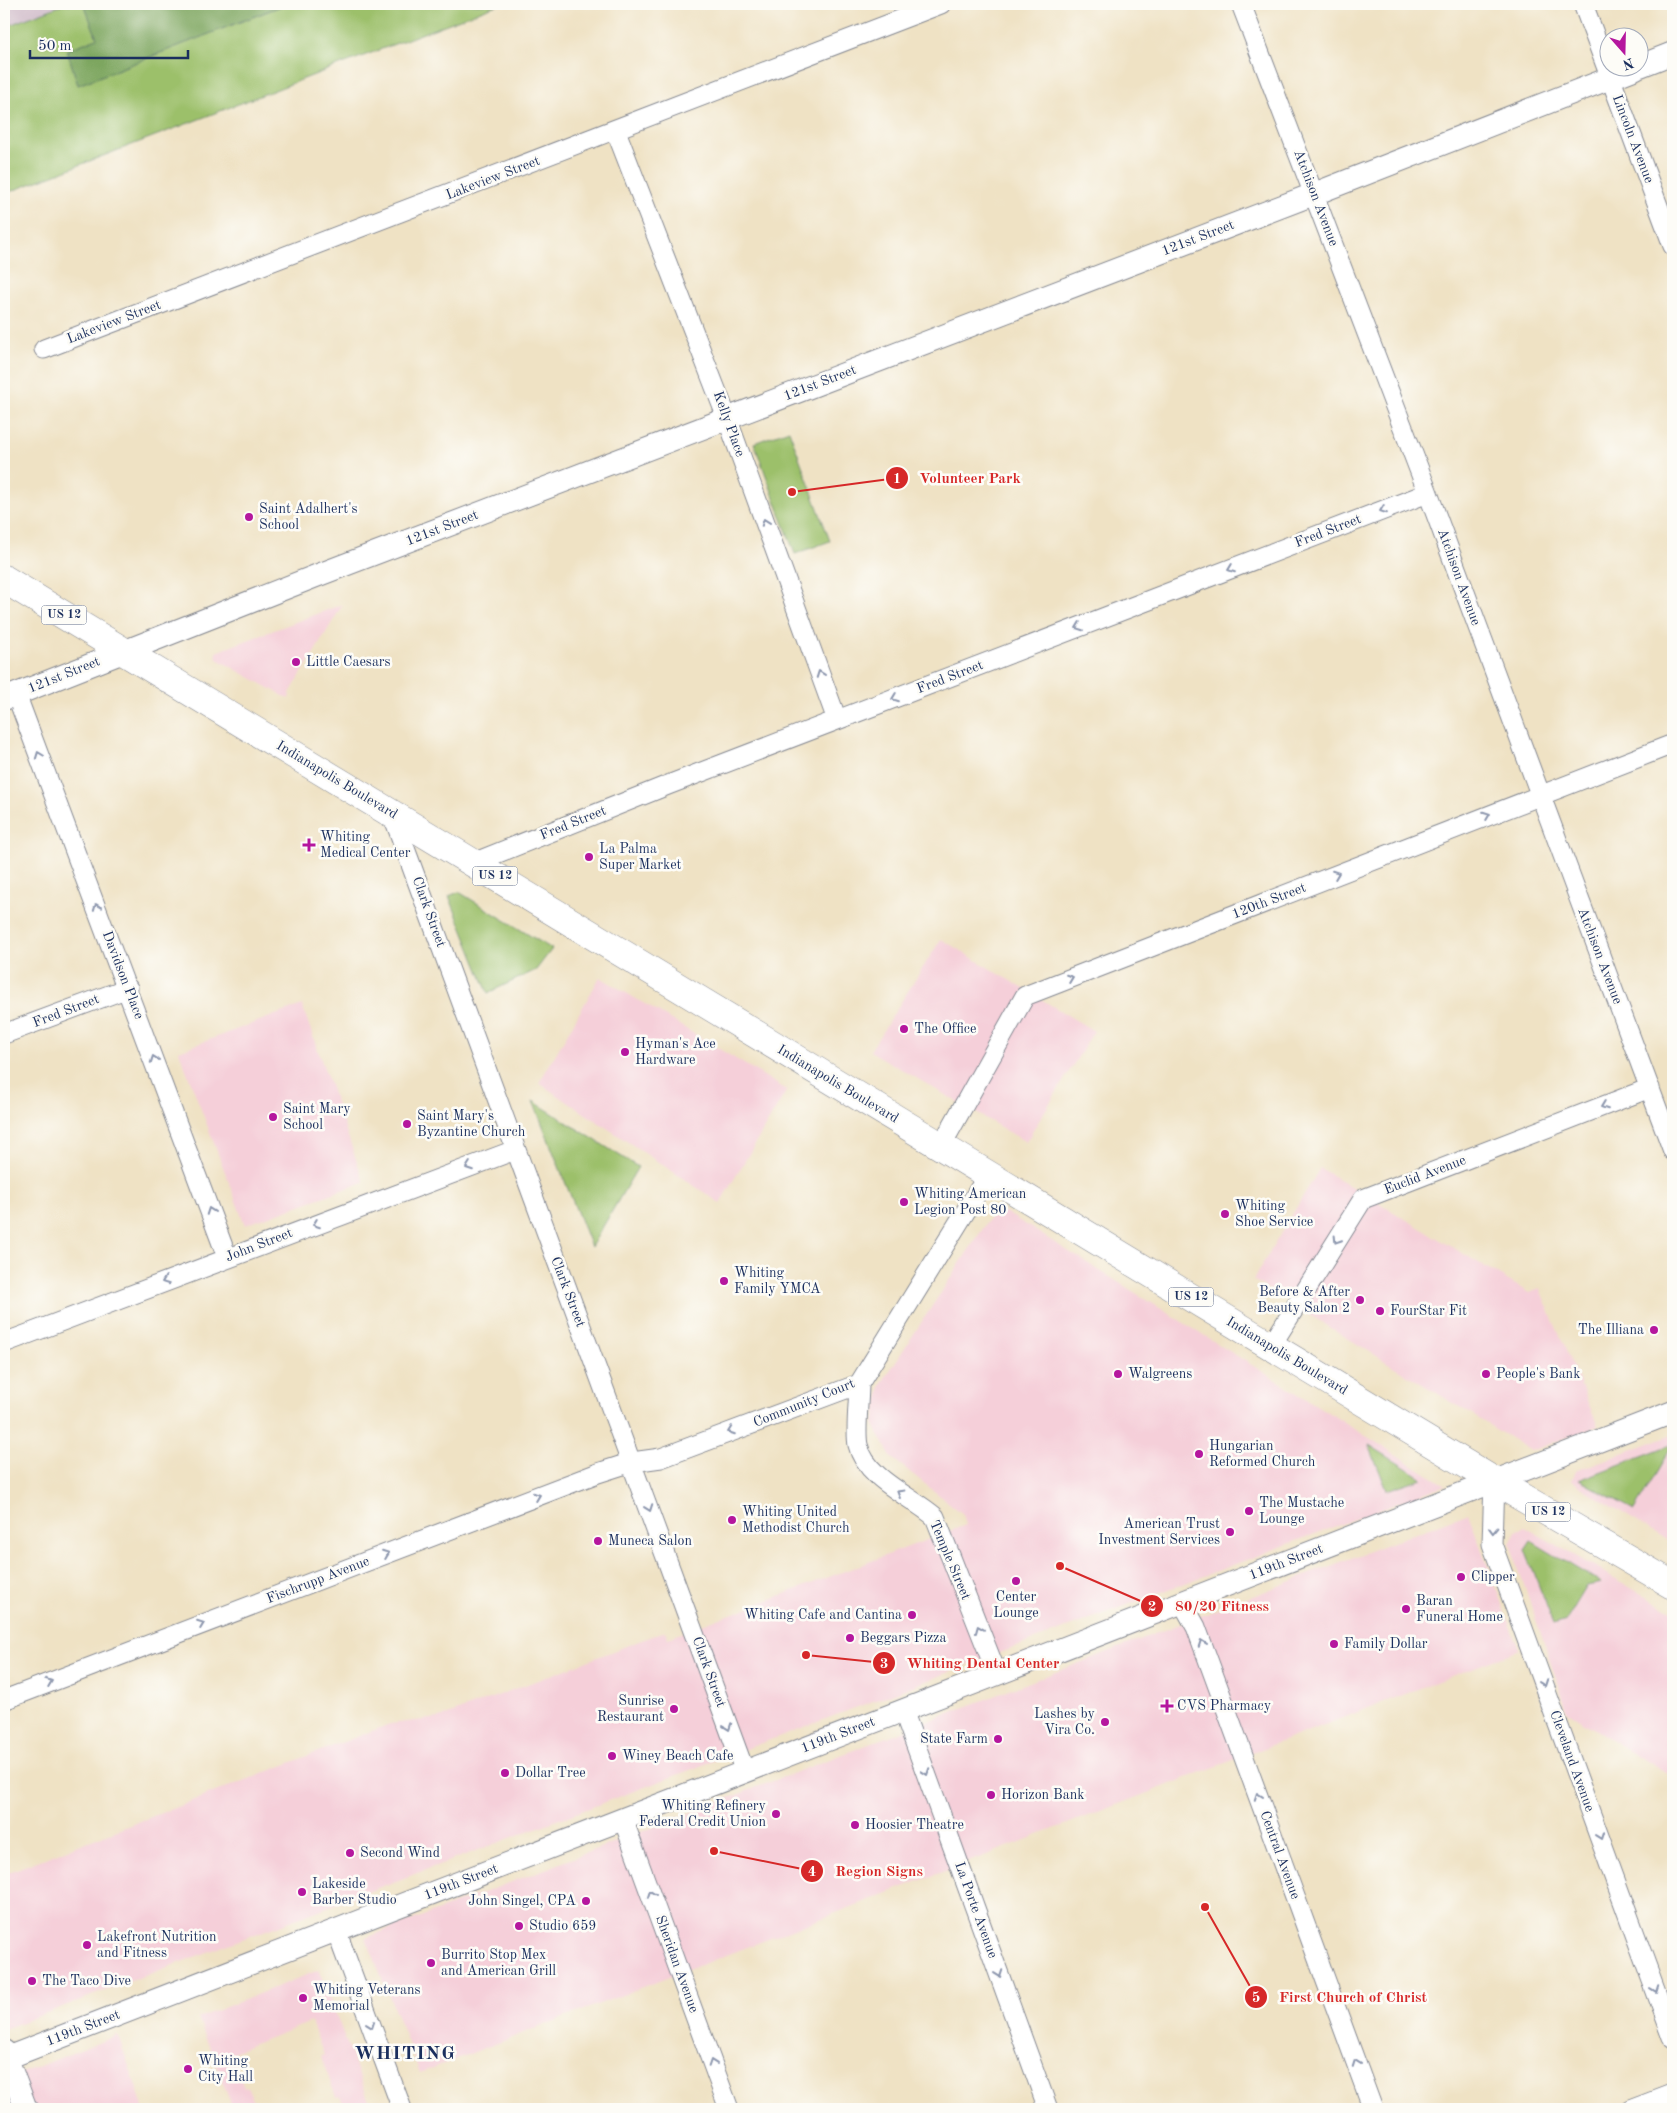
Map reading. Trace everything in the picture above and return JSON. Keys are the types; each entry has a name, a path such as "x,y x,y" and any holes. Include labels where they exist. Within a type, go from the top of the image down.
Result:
{"main road":[{"name":"Indianapolis Boulevard","path":"4,579 1494,1481 1673,1585"}],"street":[{"name":"Lakeview Street","path":"44,349 616,131 941,4"},
{"name":"Atchison Avenue","path":"1241,4 1428,493 1673,1151"},
{"name":"Lincoln Avenue","path":"1583,4 1600,51"},
{"name":"121st Street","path":"1650,63 1673,54"},
{"name":"121st Street","path":"10,697 124,651 1314,194 1610,78"},
{"name":"Lincoln Avenue","path":"1610,78 1673,246"},
{"name":"Kelly Place","path":"616,131 727,418 837,720"},
{"name":"Fred Street","path":"473,863 837,720 1428,493"},
{"name":"Davidson Place","path":"10,697 128,988 227,1257"},
{"name":"120th Street","path":"941,1146 1025,996 1539,794 1673,744"},
{"name":"Clark Street","path":"392,814 745,1772"},
{"name":"Fred Street","path":"4,1034 128,988"},
{"name":"Euclid Avenue","path":"1271,1346 1363,1199 1650,1088"},
{"name":"John Street","path":"4,1343 227,1257 515,1150"},
{"name":"Community Court","path":"632,1462 661,1458 859,1384 988,1175"},
{"name":"Temple Street","path":"859,1384 858,1445 872,1470 878,1476 890,1487 922,1506 935,1517 997,1674"},
{"name":"119th Street","path":"5,2056 336,1930 1673,1412"},
{"name":"Fischrupp Avenue","path":"4,1700 598,1473 632,1462"},
{"name":"Cleveland Avenue","path":"1494,1481 1492,1544 1673,2038"},
{"name":"Central Avenue","path":"1182,1602 1196,1627 1373,2109"},
{"name":"La Porte Avenue","path":"903,1710 1048,2109"},
{"name":"Sheridan Avenue","path":"623,1819 728,2109"},
{"path":"336,1930 402,2109"},
{"path":"5,2056 26,2109"},
{"path":"1631,2109 1673,2093"}],"shaded area":[{"path":"4,4 65,4 4,27"},
{"path":"343,604 290,693 289,699 217,659 216,652"},
{"path":"941,939 1094,1031 1026,1142 870,1051"},
{"path":"600,977 787,1090 720,1203 539,1083"},
{"name":"Saint Mary School","path":"302,1005 364,1182 245,1225 179,1051"},
{"path":"1320,1168 1529,1293 1540,1289 1598,1426 1531,1451 1253,1280"},
{"path":"997,1207 1445,1485 4,2029 4,1874 390,1724 440,1718 665,1631 668,1638 966,1525 963,1514 892,1458 874,1425 881,1384"},
{"path":"1673,1434 1673,1544 1571,1481 1575,1471"},
{"path":"1468,1513 1519,1650 420,2073 366,1938"},
{"path":"1525,1527 1673,1612 1673,1777 1568,1713 1510,1544 1516,1531"},
{"path":"319,1970 372,2109 346,2109 340,2096 336,2097 321,2057 324,2055 311,2022 231,2053 244,2087 247,2086 257,2109 233,2109 198,2018"},
{"path":"118,2035 144,2109 4,2109 4,2080"}],"green space":[{"path":"65,4 84,4 97,38 67,50 78,85 286,4 499,4 4,194 4,27"},
{"path":"84,4 286,4 78,85 67,50 97,38"},
{"path":"789,430 830,541 795,554 754,443"},
{"path":"459,892 552,949 536,970 488,993 449,896"},
{"path":"533,1101 638,1167 591,1247"},
{"path":"1673,1444 1634,1510 1579,1480"},
{"path":"1369,1445 1422,1478 1387,1490"},
{"path":"1531,1541 1601,1583 1587,1586 1566,1621 1554,1625 1525,1550"}],"place":[{"name":"Volunteer Park","path":"792,492"},
{"name":"Saint Adalhert's School","path":"249,517"},
{"name":"Little Caesars","path":"296,662"},
{"name":"Whiting Medical Center","path":"309,845"},
{"name":"La Palma Super Market","path":"589,857"},
{"name":"The Office","path":"904,1029"},
{"name":"Hyman's Ace Hardware","path":"625,1052"},
{"name":"Saint Mary School","path":"273,1117"},
{"name":"Saint Mary's Byzantine Church","path":"407,1124"},
{"name":"Whiting American Legion Post 80","path":"904,1202"},
{"name":"Whiting Shoe Service","path":"1225,1214"},
{"name":"Whiting Family YMCA","path":"724,1281"},
{"name":"Before & After Beauty Salon 2","path":"1360,1300"},
{"name":"FourStar Fit","path":"1380,1311"},
{"name":"The Illiana","path":"1654,1330"},
{"name":"Walgreens","path":"1118,1374"},
{"name":"People's Bank","path":"1486,1374"},
{"name":"Hungarian Reformed Church","path":"1199,1454"},
{"name":"The Mustache Lounge","path":"1249,1511"},
{"name":"Whiting United Methodist Church","path":"732,1520"},
{"name":"American Trust Investment Services","path":"1230,1532"},
{"name":"Muneca Salon","path":"598,1541"},
{"name":"80/20 Fitness","path":"1060,1566"},
{"name":"Clipper","path":"1461,1577"},
{"name":"Center Lounge","path":"1016,1581"},
{"name":"Baran Funeral Home","path":"1406,1609"},
{"name":"Whiting Cafe and Cantina","path":"912,1615"},
{"name":"Beggars Pizza","path":"850,1638"},
{"name":"Family Dollar","path":"1334,1644"},
{"name":"Whiting Dental Center","path":"806,1655"},
{"name":"CVS Pharmacy","path":"1167,1706"},
{"name":"Sunrise Restaurant","path":"674,1709"},
{"name":"Lashes by Vira Co.","path":"1105,1722"},
{"name":"State Farm","path":"998,1739"},
{"name":"Winey Beach Cafe","path":"612,1756"},
{"name":"Dollar Tree","path":"505,1773"},
{"name":"Horizon Bank","path":"991,1795"},
{"name":"Whiting Refinery Federal Credit Union","path":"776,1814"},
{"name":"Hoosier Theatre","path":"855,1825"},
{"name":"Region Signs","path":"714,1851"},
{"name":"Second Wind","path":"350,1853"},
{"name":"Lakeside Barber Studio","path":"302,1892"},
{"name":"John Singel, CPA","path":"586,1901"},
{"name":"First Church of Christ","path":"1205,1907"},
{"name":"Studio 659","path":"519,1926"},
{"name":"Lakefront Nutrition and Fitness","path":"87,1945"},
{"name":"Burrito Stop Mex and American Grill","path":"431,1963"},
{"name":"The Taco Dive","path":"32,1981"},
{"name":"Whiting Veterans Memorial","path":"303,1998"},
{"name":"Whiting City Hall","path":"188,2069"}],"district":[{"name":"WHITING","path":"405,2054"}]}
